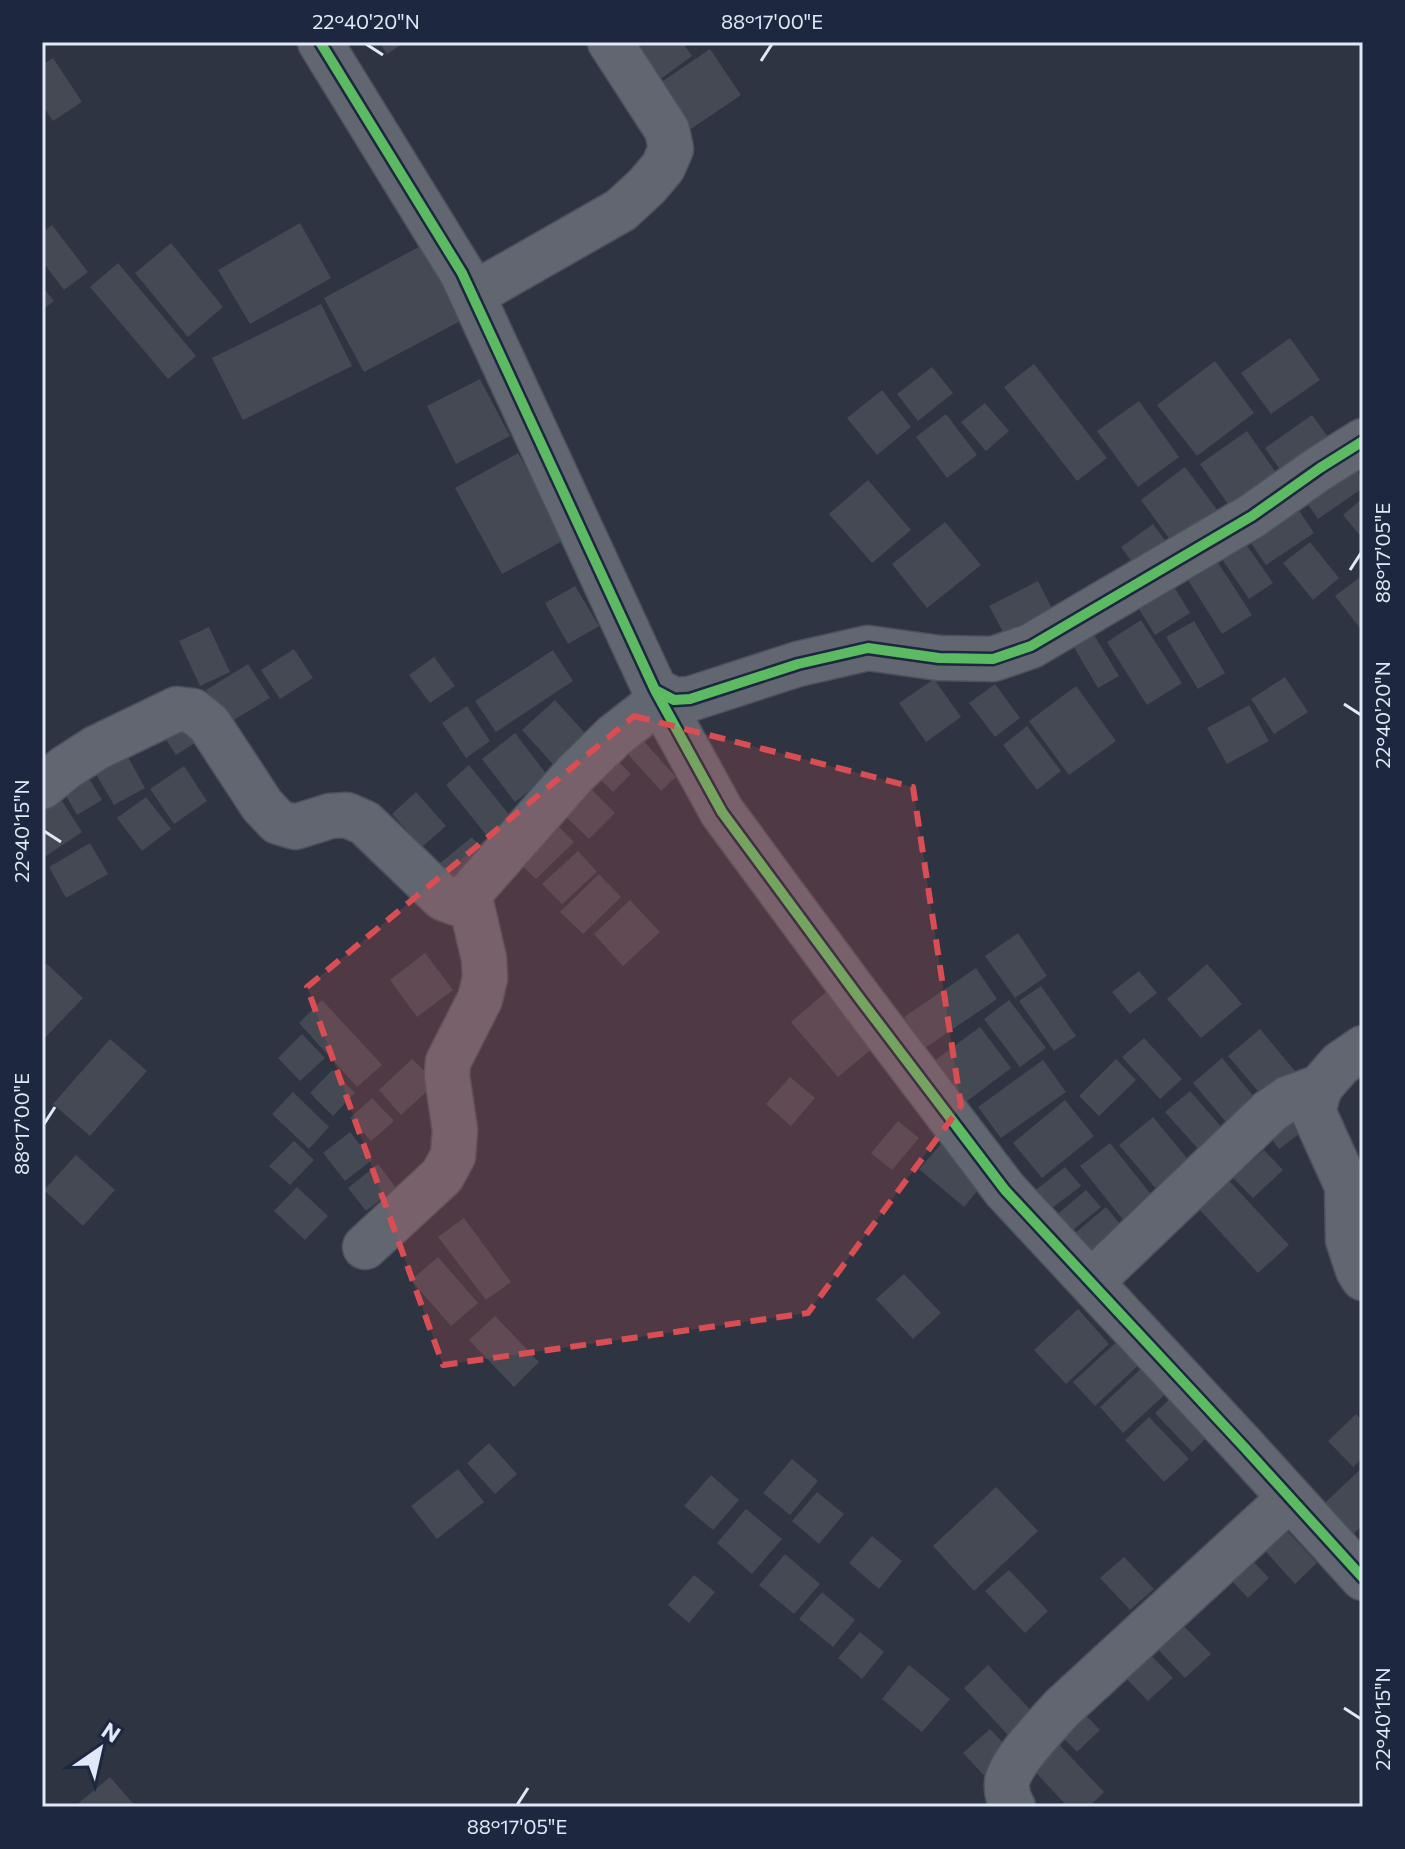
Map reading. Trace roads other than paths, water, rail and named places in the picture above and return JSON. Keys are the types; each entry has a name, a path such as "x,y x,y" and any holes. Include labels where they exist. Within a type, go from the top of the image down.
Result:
{"street":[{"path":"320,42 462,273 658,695 722,812 1005,1190 1363,1578"},
{"path":"472,295 621,210 663,167 671,149 667,130 610,42"},
{"path":"658,695 674,700 690,699 798,664 868,648 939,658 993,659 1031,646 1252,516 1363,441"},
{"path":"42,787 96,748 177,709 193,711 209,724 262,805 278,822 295,827 330,816 347,815 365,823 443,898 456,903 469,894 576,773 658,695"},
{"path":"365,1247 442,1176 453,1156 455,1130 448,1062 480,999 485,978 484,959 469,894"},
{"path":"1363,1048 1340,1064 1320,1087 1313,1111 1347,1186 1348,1240 1363,1278"},
{"path":"1091,1282 1270,1111 1289,1098 1320,1087"},
{"path":"1013,1807 1007,1798 1007,1780 1028,1746 1062,1708 1290,1498"}]}
